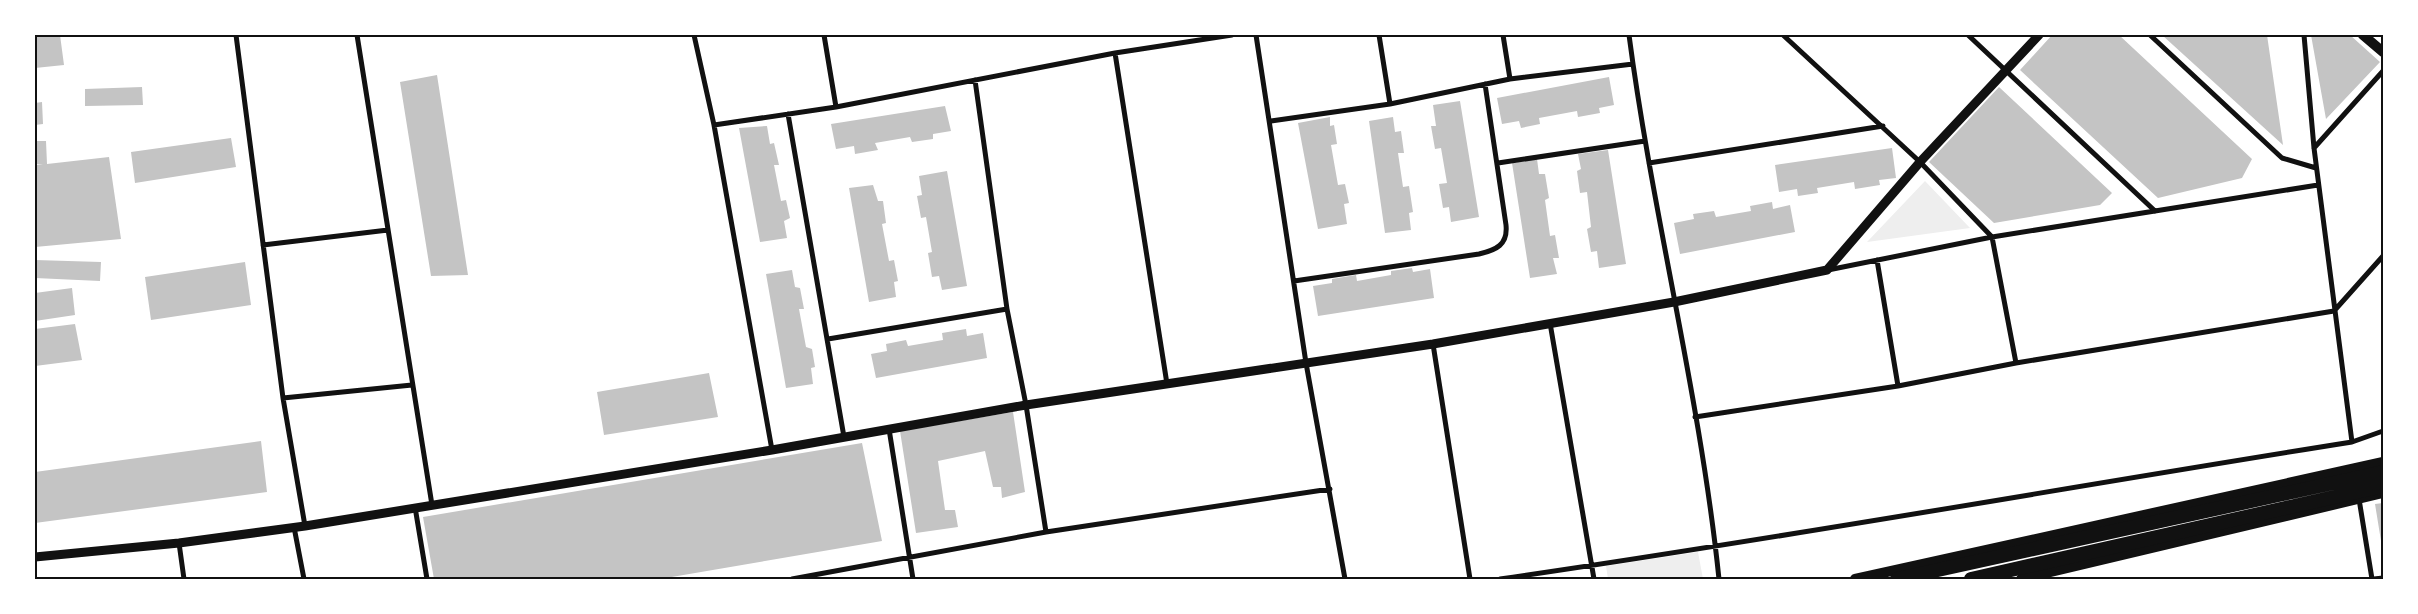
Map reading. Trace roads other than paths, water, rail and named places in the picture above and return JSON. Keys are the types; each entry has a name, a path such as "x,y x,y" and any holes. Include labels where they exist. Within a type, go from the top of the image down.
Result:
{"highway":[{"path":"1897,579 2383,472"},
{"path":"1971,579 2383,486"}],"main road":[{"path":"2363,35 2383,52"},
{"path":"1855,579 2383,462"},
{"path":"2021,579 2383,493"}],"street":[{"path":"236,35 283,398 305,526"},
{"path":"358,35 432,505"},
{"path":"694,35 714,125 772,450"},
{"path":"824,35 836,107"},
{"path":"714,125 836,107 1115,54 1232,35"},
{"path":"1256,35 1271,121 1306,363 1346,579"},
{"path":"1379,35 1390,104"},
{"path":"1503,35 1510,80"},
{"path":"1629,35 1645,141 1695,417 1716,548 1719,579"},
{"path":"1783,35 1883,126 1992,237 2016,363"},
{"path":"1968,35 2155,210"},
{"path":"1827,270 1920,162 2039,35"},
{"path":"2150,35 2282,158 2316,168"},
{"path":"2304,35 2318,185 2352,442"},
{"path":"1115,54 1167,384"},
{"path":"1271,121 1390,104 1510,80 1633,64"},
{"path":"2314,148 2383,71"},
{"path":"975,80 1007,309 1026,405 1046,532"},
{"path":"1294,281 1479,254 1498,248 1507,232 1485,84"},
{"path":"788,114 844,438"},
{"path":"1649,164 1883,126"},
{"path":"1498,164 1645,141"},
{"path":"35,557 179,544 305,526 844,438 889,428 1026,405 1432,344 1674,302 1992,237 2318,185"},
{"path":"263,245 388,230"},
{"path":"1695,417 1898,386 2016,363 2334,311 2383,256"},
{"path":"1877,260 1898,386"},
{"path":"828,339 1007,309"},
{"path":"1550,322 1594,579"},
{"path":"1432,344 1470,579"},
{"path":"283,398 412,385"},
{"path":"889,428 913,579"},
{"path":"1500,579 1716,548 2089,483 2352,442 2383,431"},
{"path":"792,579 1046,532 1330,489"},
{"path":"2359,499 2373,579 2383,578"},
{"path":"415,507 428,579"},
{"path":"294,527 304,579"},
{"path":"179,544 184,579"}]}
